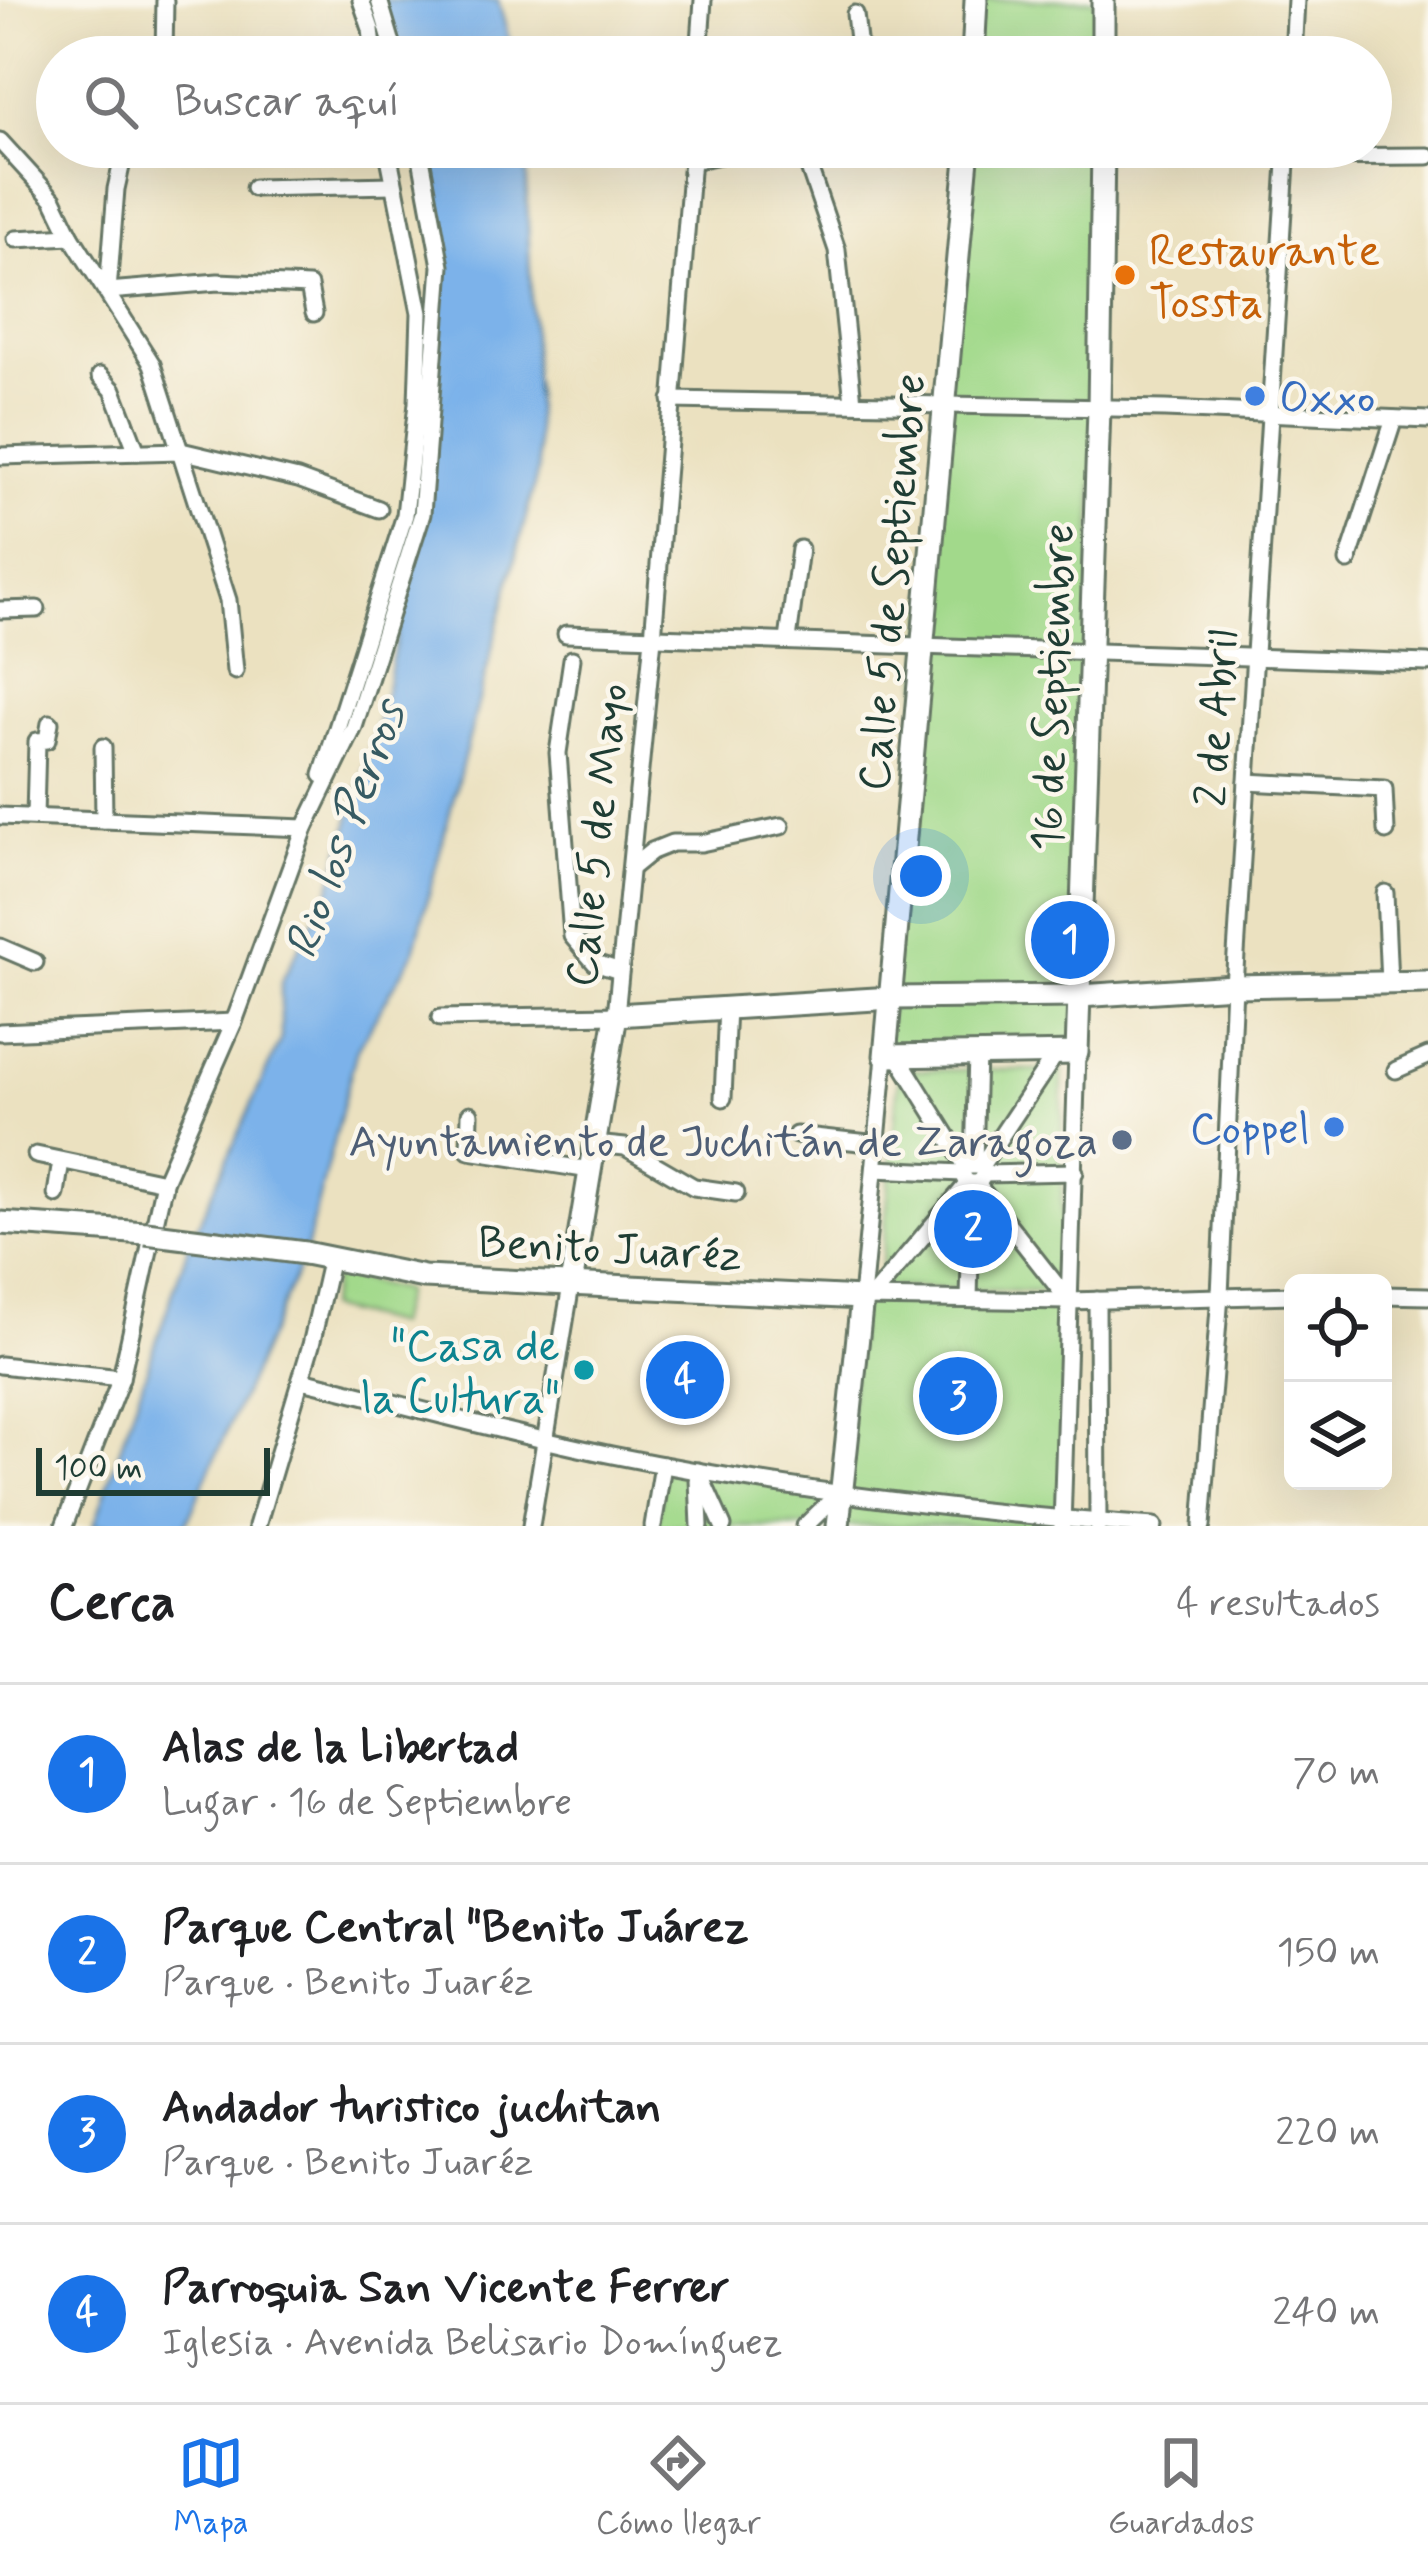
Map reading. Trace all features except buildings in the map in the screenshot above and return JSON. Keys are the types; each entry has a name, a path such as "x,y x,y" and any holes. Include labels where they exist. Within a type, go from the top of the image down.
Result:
{"street":[{"path":"164,0 164,36"},
{"path":"361,0 372,36"},
{"path":"379,0 390,36"},
{"path":"700,36 703,0"},
{"path":"974,36 976,0"},
{"path":"1102,0 1103,36"},
{"path":"1294,36 1296,0"},
{"path":"856,14 858,36"},
{"path":"0,141 53,199 71,236 152,364 228,600 235,671"},
{"path":"1392,156 1428,157"},
{"path":"108,291 121,168"},
{"path":"64,1526 122,1378 164,1182 234,1022 304,828 405,515 417,404 420,313 390,168"},
{"path":"304,828 354,727 422,514 441,266 423,168"},
{"name":"Calle 5 de Mayo","path":"531,1526 616,1015 653,638 691,168"},
{"path":"809,168 837,250 853,402"},
{"name":"Calle 5 de Septiembre","path":"838,1526 891,1055 892,998 966,168"},
{"name":"16 de Septiembre","path":"1062,1523 1076,1172 1068,1052 1080,996 1103,168"},
{"name":"2 de Abril","path":"1202,1526 1220,1295 1234,986 1286,168"},
{"path":"254,188 393,185"},
{"path":"16,239 71,236"},
{"path":"108,291 218,281 309,286 314,313"},
{"path":"100,376 113,390 137,452"},
{"path":"671,400 1428,420"},
{"path":"1348,561 1394,419"},
{"path":"0,456 181,452 298,478 379,509"},
{"path":"788,640 800,549"},
{"path":"0,610 37,609"},
{"path":"566,634 1428,663"},
{"path":"572,659 558,753 572,936 595,963 620,971"},
{"path":"35,817 37,740 47,740 50,723"},
{"path":"103,747 104,820"},
{"path":"1247,782 1384,789 1386,831"},
{"path":"0,816 304,828"},
{"path":"631,868 671,843 701,843 781,826"},
{"path":"1385,893 1389,983"},
{"path":"0,947 34,962"},
{"path":"440,1018 1428,982"},
{"path":"723,1098 728,1006"},
{"path":"0,1033 234,1022"},
{"path":"891,1055 1068,1052"},
{"path":"866,1298 973,1174 1068,1052"},
{"path":"969,1299 977,1054"},
{"path":"891,1055 1069,1301"},
{"path":"1396,1070 1428,1056"},
{"path":"470,1114 469,1151 590,1170"},
{"path":"796,1135 878,1144"},
{"path":"595,1144 626,1147 694,1187 736,1193"},
{"path":"36,1155 164,1182"},
{"path":"56,1194 62,1161"},
{"path":"875,1169 1076,1172"},
{"name":"Benito Juaréz","path":"0,1223 146,1233 305,1253 424,1277 866,1298 1069,1301 1284,1295"},
{"path":"257,1526 302,1379 331,1258"},
{"path":"1392,1295 1428,1295"},
{"path":"1096,1300 1098,1524"},
{"path":"0,1365 122,1378"},
{"path":"302,1379 663,1465 1062,1523 1154,1526"},
{"path":"653,1526 663,1465"},
{"path":"698,1471 700,1526"},
{"path":"698,1471 723,1526"},
{"path":"805,1526 840,1492"}],"green space":[{"path":"976,0 1103,0 1103,36 974,36"},
{"path":"966,168 1102,168 1077,1053 885,1056"},
{"path":"899,1070 1062,1070 1062,1293 880,1286"},
{"path":"335,1274 404,1291 396,1325 327,1308"},
{"path":"862,1298 1069,1301 1062,1526 657,1526 664,1467 840,1493"}],"water":[{"path":"379,0 498,0 508,36 390,36"},
{"path":"423,168 526,168 538,470 414,952 357,1049 305,1253 185,1526 94,1526 188,1247 281,1038 281,982 330,889 382,708 422,514 441,266"}],"place":[{"name":"Restaurante Tossta","path":"1125,275"},
{"name":"Oxxo","path":"1255,396"},
{"name":"Alas de la Libertad","path":"1070,940"},
{"name":"Coppel","path":"1334,1127"},
{"name":"Ayuntamiento de Juchitán de Zaragoza","path":"1122,1140"},
{"name":"Parque Central \"Benito Juárez","path":"973,1229"},
{"name":"\"Casa de la Cultura\"","path":"584,1370"},
{"name":"Parroquia San Vicente Ferrer","path":"685,1380"},
{"name":"Andador turistico juchitan","path":"958,1396"}],"water label":[{"name":"Rio los Perros","path":"343,829"}]}
